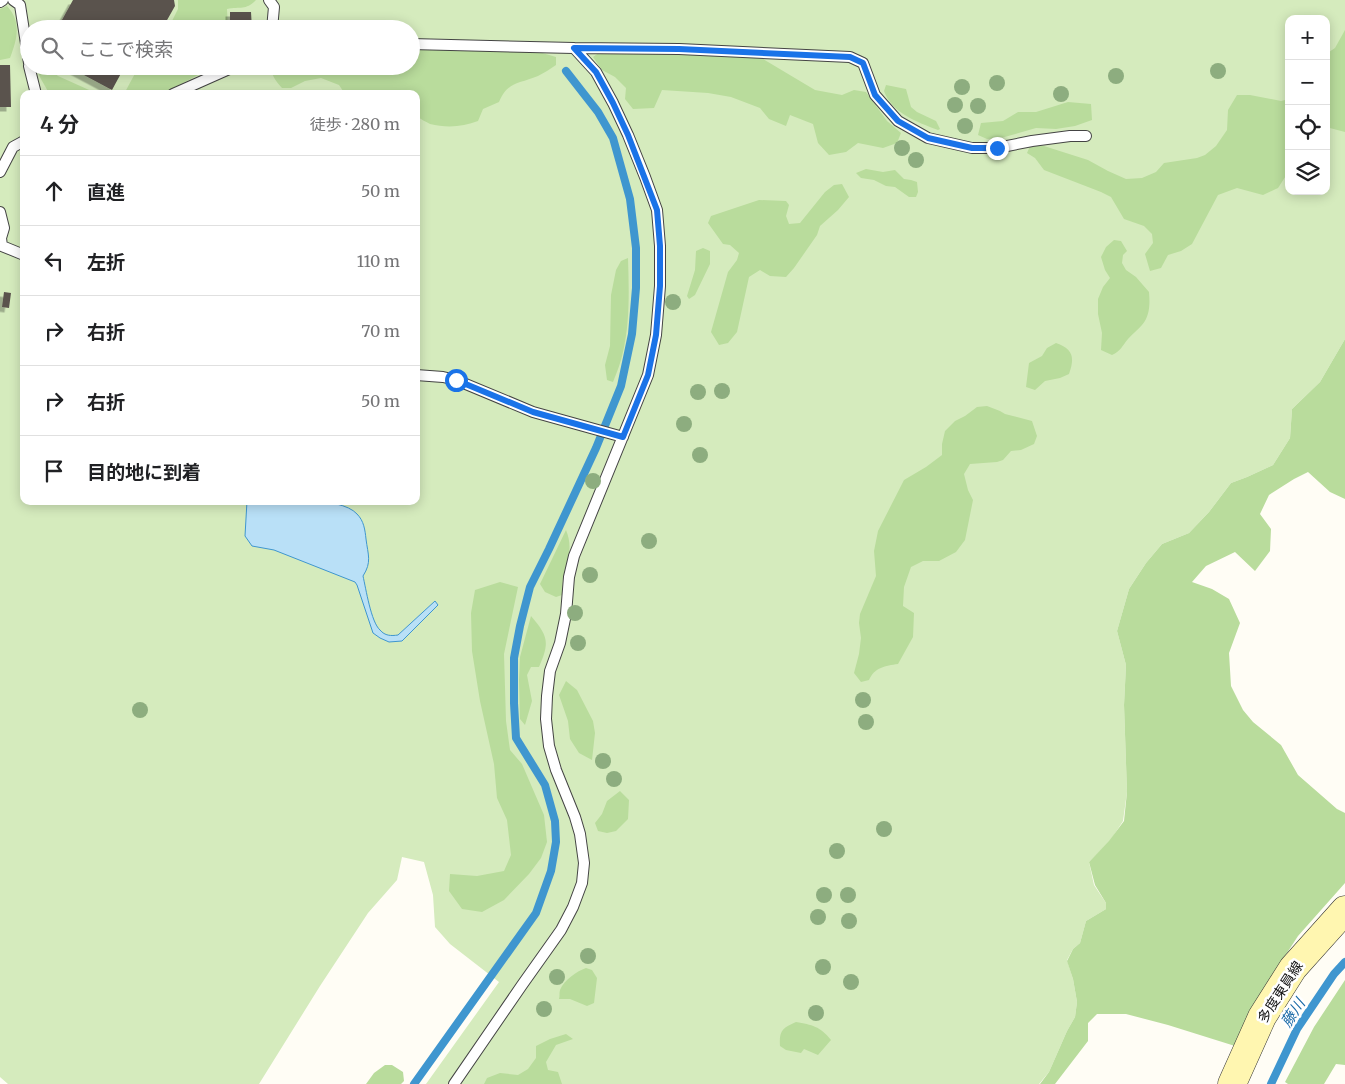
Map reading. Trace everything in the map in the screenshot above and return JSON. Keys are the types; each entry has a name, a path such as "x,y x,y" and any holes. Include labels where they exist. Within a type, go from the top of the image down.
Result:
{"main road":[{"name":"多度東員線","path":"1232,1084 1262,1017 1293,968 1345,910"}],"lane":[{"path":"13,0 20,5 22,20"},
{"path":"269,0 274,6 273,20"},
{"path":"420,44 679,49 850,57 863,63 875,95 898,121 928,138 972,148 997,148 1032,140 1086,136"},
{"path":"454,1084 561,930 573,907 582,883 584,863 580,834 549,746 546,696 550,671 560,644 566,614 569,577 574,556 618,436 648,375 656,335 660,286 657,210 628,135 613,103 596,72 574,48"},
{"path":"31,75 35,90"},
{"path":"182,90 216,75"},
{"path":"0,172 13,147 20,143"},
{"path":"0,212 4,228 1,238 2,246 20,253"},
{"path":"420,375 456,380 533,412 618,436"}],"green space":[{"path":"0,0 1345,0 1345,339 1320,382 1292,409 1290,438 1273,465 1231,483 1209,512 1189,533 1162,544 1146,563 1129,589 1117,631 1126,665 1124,705 1127,792 1123,821 1110,841 1089,862 1094,885 1106,903 1106,909 1086,921 1080,943 1073,949 1067,960 1077,1002 1075,1017 1049,1072 1039,1084 426,1084 499,982 450,944 435,927 433,895 424,862 402,857 397,880 368,913 259,1084 8,1084 0,1077"},
{"path":"178,0 256,0 246,7 227,9 228,20 172,20 178,9"},
{"path":"7,6 15,18 17,31 15,45 10,58 0,60 0,9"},
{"path":"1345,30 1345,132 1330,128 1330,51 1335,48"},
{"path":"420,50 532,50 556,57 556,65 538,76 515,84 506,90 499,102 483,109 478,121 454,126 430,124 420,118 420,90 342,90 339,85 321,78 305,81 291,88 282,88 273,75 420,75"},
{"path":"600,52 730,55 763,59 815,90 842,95 854,90 866,92 887,121 901,133 897,143 883,148 858,143 846,152 829,155 818,143 813,124 790,115 786,126 769,119 760,108 731,97 708,93 662,90 654,108 633,109 625,99 626,88 615,77 602,70 593,57"},
{"path":"39,75 57,75 89,90 47,90"},
{"path":"134,75 198,75 170,90 126,90"},
{"path":"886,85 906,89 911,107 936,121 940,129 922,124 899,111 888,99 884,91"},
{"path":"1237,95 1285,100 1285,177 1278,188 1263,195 1237,188 1218,195 1192,244 1181,251 1168,255 1161,268 1150,271 1145,254 1153,243 1152,234 1144,226 1124,219 1111,197 1044,170 1035,158 1027,153 1030,146 1044,146 1088,160 1126,179 1142,178 1156,172 1164,163 1205,155 1216,146 1227,130 1228,110"},
{"path":"1068,102 1091,104 1092,120 1075,126 1056,129 1036,128 1001,138 987,139 978,135 981,123 1003,121 1018,112 1036,112"},
{"path":"866,169 883,172 895,170 904,179 917,182 918,192 916,197 909,197 895,187 861,178 856,173"},
{"path":"842,184 849,197 820,226 817,235 786,277 770,276 760,270 749,277 737,332 728,343 719,345 711,332 728,272 737,260 739,253 730,245 723,244 708,223 711,216 759,200 786,201 789,205 786,216 789,224 800,223 825,192 834,185"},
{"path":"1114,240 1121,241 1127,251 1123,255 1122,263 1126,270 1136,277 1149,292 1149,309 1145,321 1119,350 1112,355 1101,350 1102,333 1098,314 1098,299 1103,287 1110,278 1101,257 1106,247"},
{"path":"703,248 710,251 710,264 695,295 689,299 687,296 695,270 696,251"},
{"path":"628,258 627,329 622,356 613,382 607,380 605,365 610,346 611,295 616,270 621,261"},
{"path":"1345,339 1345,499 1330,492 1308,472 1294,479 1269,495 1260,514 1271,529 1270,551 1255,571 1235,552 1206,566 1192,582 1212,589 1229,599 1240,623 1229,653 1231,686 1243,710 1253,722 1281,745 1298,775 1337,809 1345,813 1345,883 1298,936 1259,996 1235,1046 1126,1014 1097,1014 1088,1023 1088,1041 1055,1084 1040,1084 1049,1072 1075,1017 1077,1002 1073,979 1067,961 1073,949 1080,943 1086,921 1106,909 1106,903 1095,885 1089,862 1109,841 1124,821 1127,792 1124,705 1126,665 1117,631 1129,589 1146,563 1162,544 1189,533 1209,512 1231,483 1273,465 1290,438 1292,409 1320,382"},
{"path":"1056,343 1062,345 1071,354 1072,363 1069,374 1045,381 1035,390 1026,387 1029,363 1042,356 1047,348"},
{"path":"987,406 1005,414 1032,421 1037,436 1034,444 1021,450 1011,451 1003,460 997,462 970,464 964,474 973,500 965,540 956,552 939,561 923,561 911,567 904,587 903,606 914,613 913,637 898,664 881,668 874,672 869,680 861,682 854,673 861,638 860,614 876,576 874,551 878,531 904,480 942,455 945,431 955,421 977,407"},
{"path":"566,530 569,552 563,579 562,595 556,597 545,592 540,584"},
{"path":"500,582 518,587 504,654 506,721 510,750 522,764 544,815 547,842 541,858 529,874 504,900 482,912 462,909 449,891 450,874 477,876 504,871 511,855 507,820 497,798 494,764 480,701 472,651 471,613 475,590"},
{"path":"531,616 544,634 546,645 539,667 531,667 527,675 532,701 525,725 520,719 520,657"},
{"path":"566,681 577,690 593,721 595,733 592,760 579,753 570,739 568,721 559,695"},
{"path":"620,791 629,800 628,819 616,831 607,833 598,831 595,823 602,814 607,801"},
{"path":"586,968 592,970 597,978 594,1003 587,1006 570,999 559,999 560,990 564,983"},
{"path":"1345,980 1345,1065 1336,1064 1324,1084 1288,1084 1285,1082 1314,1027"},
{"path":"796,1022 815,1027 831,1040 818,1055 804,1049 801,1053 786,1050 780,1046 782,1031 787,1026"},
{"path":"566,1034 573,1039 556,1045 546,1062 548,1070 558,1072 562,1084 484,1084 487,1078 500,1073 518,1075 528,1069 536,1058 536,1046"},
{"path":"385,1065 392,1065 403,1072 404,1081 401,1084 366,1084 374,1073"}],"water":[{"path":"247,505 339,505 348,508 357,514 364,526 368,567 363,576 371,613 380,630 386,634 398,635 435,601 438,605 402,641 389,642 373,633 355,582 274,550 252,546 245,536"}],"building":[{"path":"73,0 174,0 175,6 167,20 62,20"},
{"path":"230,12 251,12 251,20 230,20"},
{"path":"0,65 10,65 11,107 0,107"},
{"path":"84,75 120,75 112,90"},
{"path":"4,292 11,293 9,308 2,307"}],"waterway":[{"path":"414,1084 536,913 551,871 556,842 555,821 545,785 516,738 514,658 530,587 596,448 621,386 632,334 636,288 636,248 630,199 613,138 598,112 566,71"},
{"name":"藤川","path":"1271,1084 1297,1029 1334,974 1345,962"}],"route":[{"path":"456,380 533,412 623,437 648,375 656,335 660,286 660,246 657,210 628,135 613,103 596,72 574,48 679,49 850,57 863,63 875,95 898,121 928,138 972,148 997,148"}]}
